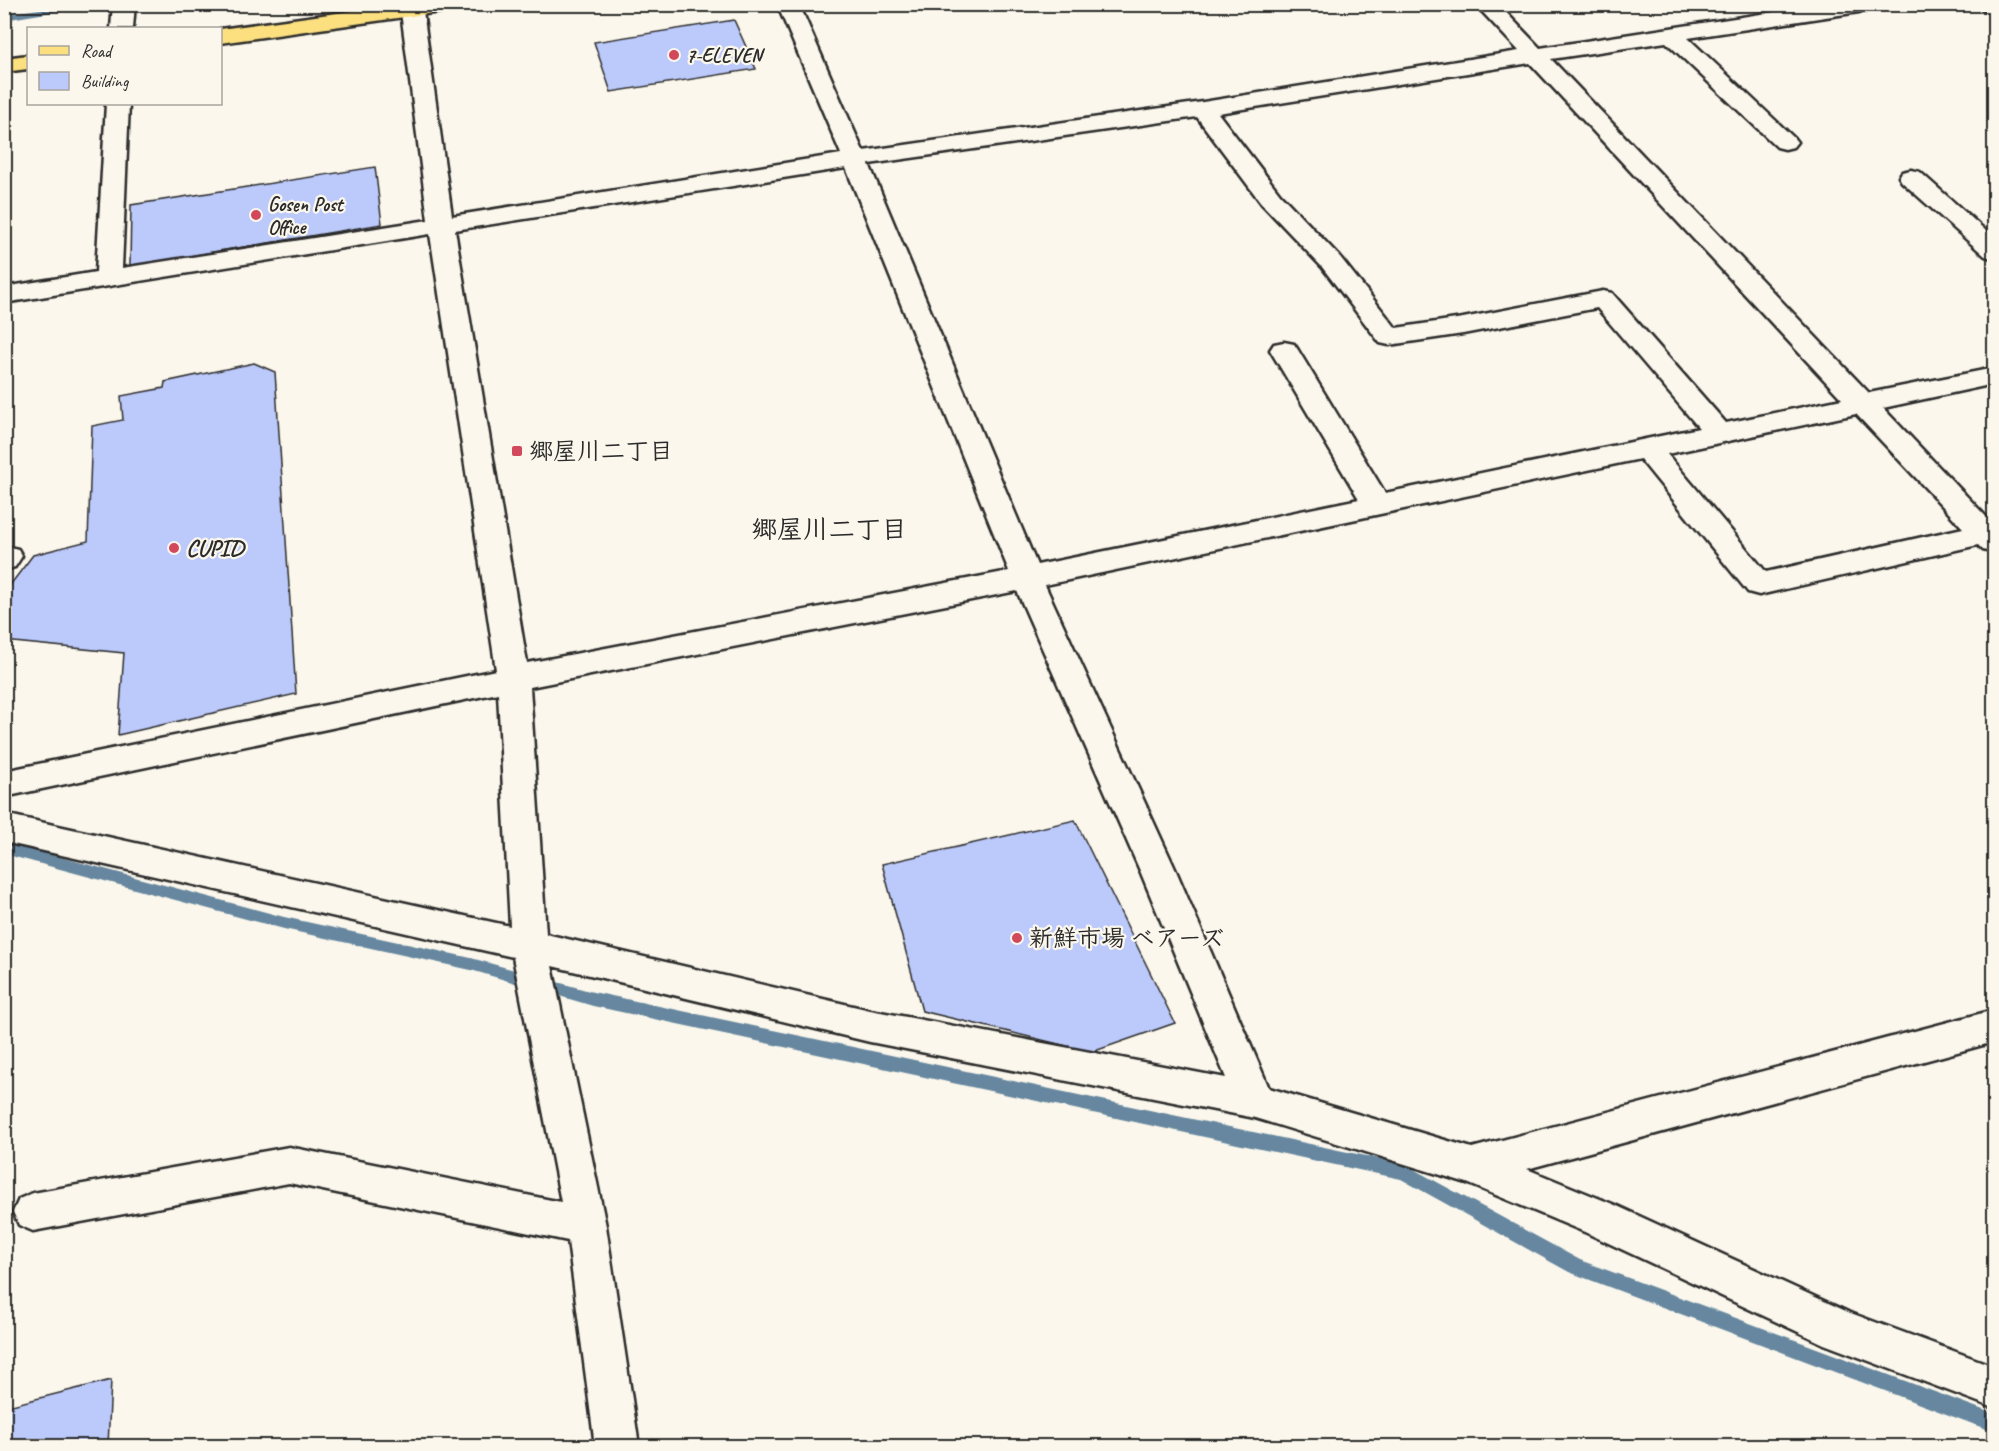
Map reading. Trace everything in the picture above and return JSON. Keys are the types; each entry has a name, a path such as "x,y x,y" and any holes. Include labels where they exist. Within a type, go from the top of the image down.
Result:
{"main road":[{"path":"222,36 412,7 454,4"},
{"path":"4,65 27,62"}],"street":[{"path":"122,27 124,4"},
{"path":"788,4 855,159 1027,578 1159,873 1255,1101"},
{"path":"1485,4 1990,538"},
{"path":"4,295 855,159 1203,110 1535,55 1872,4"},
{"path":"1990,4 1995,6"},
{"path":"412,7 441,224 513,678 529,945 586,1226 617,1446"},
{"path":"1672,34 1785,142"},
{"path":"109,278 117,105"},
{"path":"1203,110 1271,199 1331,261 1389,337 1463,326 1604,299 1719,433"},
{"path":"1911,177 1995,251"},
{"path":"1284,350 1377,505"},
{"path":"4,784 513,678 1027,578 1995,375"},
{"path":"1647,449 1759,584 1990,538"},
{"path":"4,828 529,945 870,1026 1255,1101 1472,1166 1601,1219 1839,1329 1995,1387"},
{"path":"1472,1166 1995,1026"},
{"path":"33,1212 289,1165 586,1226"}],"building":[{"path":"1003,4 1044,4 1007,10"},
{"name":"7-ELEVEN","path":"734,20 756,69 611,92 594,42"},
{"path":"375,167 382,224 130,266 131,205"},
{"name":"CUPID","path":"254,363 275,372 296,694 118,735 124,653 4,641 4,593 33,555 88,541 92,426 123,420 121,396 164,388 165,382"},
{"name":"新鮮市場 ベアーズ","path":"1075,820 1175,1023 1092,1052 922,1011 882,864"},
{"path":"111,1380 108,1446 4,1446 4,1407"}],"waterway":[{"path":"4,17 97,4"},
{"path":"4,848 284,923 471,964 593,999 1404,1172 1575,1266 1994,1423"}],"place":[{"name":"7-ELEVEN","path":"674,55"},
{"name":"Gosen Post Office","path":"256,215"},
{"name":"郷屋川二丁目","path":"517,451"},
{"name":"CUPID","path":"174,548"},
{"name":"新鮮市場 ベアーズ","path":"1017,938"}],"district":[{"name":"郷屋川二丁目","path":"829,529"}]}
